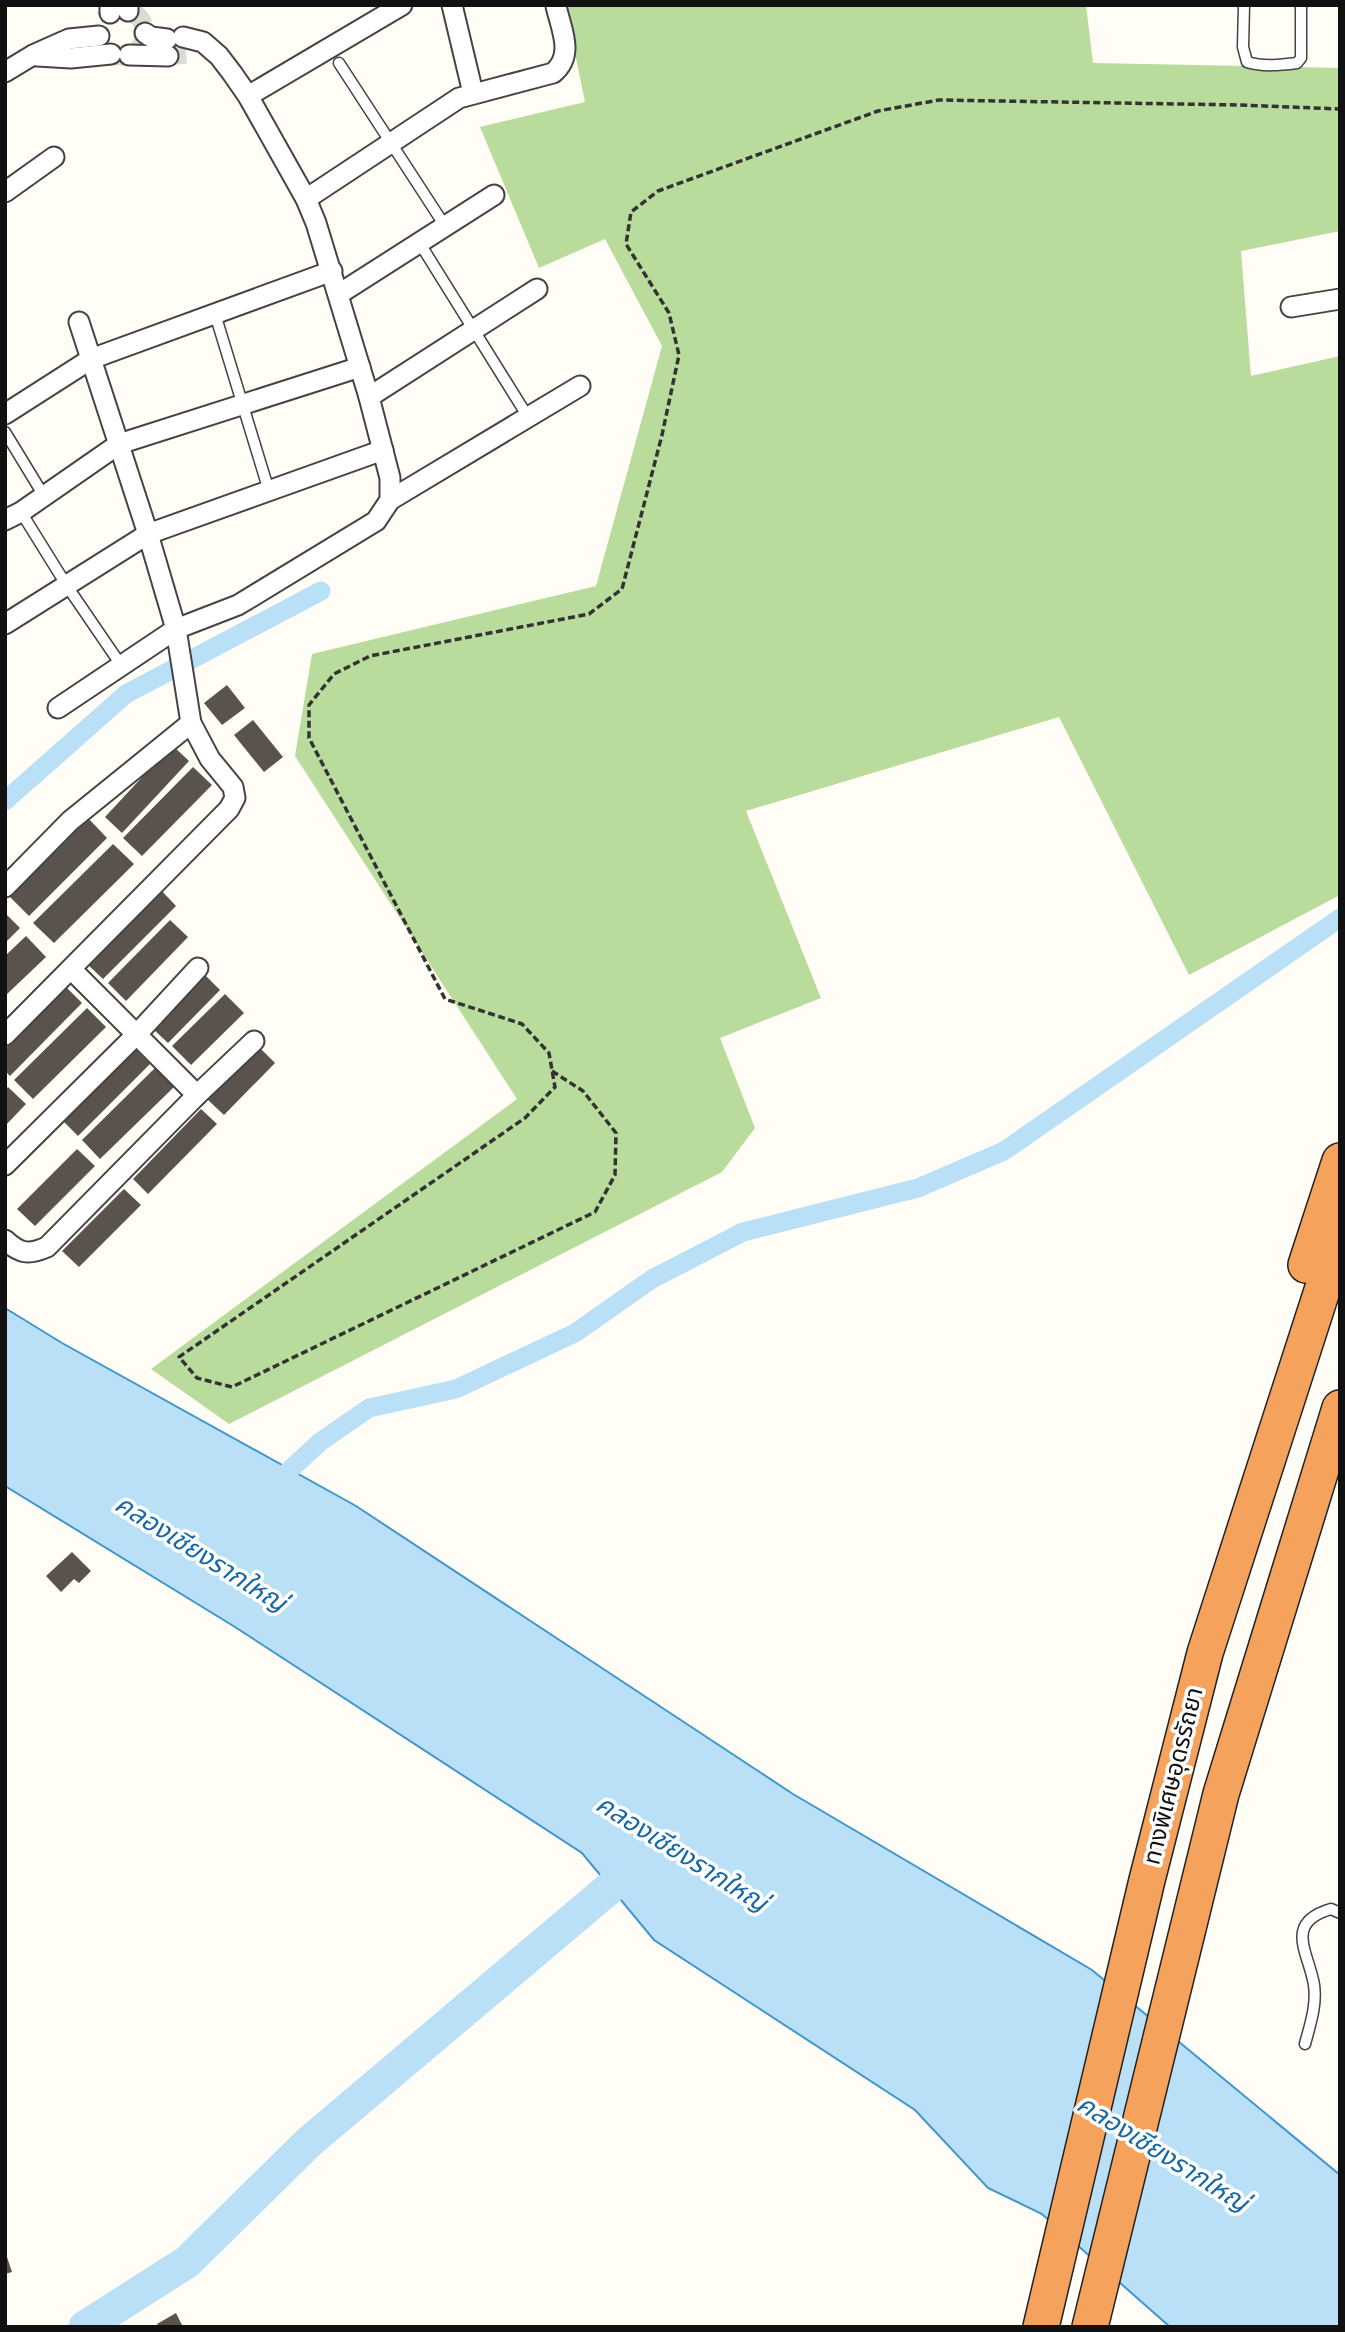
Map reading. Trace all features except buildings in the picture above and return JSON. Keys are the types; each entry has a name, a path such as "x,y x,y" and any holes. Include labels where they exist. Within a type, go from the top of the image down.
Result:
{"highway":[{"path":"1205,1654 1229,1524 1256,1419 1340,1161"},
{"name":"ทางพิเศษอุดรรัถยา","path":"1041,2327 1140,1907 1205,1654 1340,1236"},
{"name":"ทางพิเศษอุดรรัถยา","path":"1090,2327 1221,1794 1340,1408"}],"street":[{"path":"248,96 402,5"},
{"path":"453,5 473,93"},
{"path":"306,199 459,98 553,73 562,66 566,55 556,6"},
{"path":"145,33 176,46"},
{"path":"5,72 33,55 69,39 99,36"},
{"path":"33,55 71,58 203,42 219,56 248,96 306,199 332,271 369,397 390,478 390,500"},
{"path":"5,192 54,157"},
{"path":"339,294 494,195"},
{"path":"5,414 91,359 332,271"},
{"path":"369,397 537,289"},
{"path":"1290,307 1340,299"},
{"path":"5,1035 229,809 235,798 233,787 210,759 191,723 176,629 79,322"},
{"path":"13,516 119,444 360,367"},
{"path":"58,708 176,629 238,605 376,521 390,500 580,386"},
{"path":"5,624 148,534 383,450"},
{"path":"5,887 71,821 191,723"},
{"path":"5,1165 137,1034 198,968"},
{"path":"71,969 197,1095"},
{"path":"5,1240 17,1251 32,1254 47,1247 254,1041"}],"lane":[{"path":"1244,5 1243,47 1247,62 1282,65 1297,62 1301,58 1301,5"},
{"path":"339,63 445,226"},
{"path":"419,243 528,417"},
{"path":"215,314 269,491"},
{"path":"5,432 44,496"},
{"path":"13,516 67,586 121,665"},
{"path":"1305,2045 1314,2009 1314,1986 1301,1943 1306,1926 1317,1913 1331,1909 1340,1913"}],"path":[{"path":"552,1071 583,1091 616,1133 615,1175 595,1212 232,1387 197,1378 179,1357 525,1118 555,1087 552,1071 549,1053 522,1024 445,999 309,738 309,705 334,674 370,656 589,614 622,589 662,435 679,355 669,313 626,244 631,212 658,191 878,111 939,100 1226,104 1340,109"}],"green space":[{"path":"565,5 1086,5 1093,63 1340,68 1340,231 1241,251 1251,376 1340,356 1340,895 1189,975 1059,717 746,811 821,998 720,1038 755,1128 722,1172 229,1424 151,1369 517,1099 295,756 312,654 596,586 662,346 605,239 539,268 480,127 585,102"}],"water":[{"name":"คลองเชียงรากใหญ่","path":"5,1308 62,1343 356,1506 793,1794 1092,1970 1340,2175 1340,2327 1170,2327 1042,2214 988,2188 915,2110 654,1940 582,1853 235,1627 5,1486"}],"waterway":[{"path":"5,801 126,694 321,591"},
{"path":"270,1488 320,1442 369,1408 456,1389 575,1333 652,1279 743,1232 918,1188 1004,1151 1340,918"},
{"name":"คลองเชียงรากใหญ่","path":"85,2327 187,2262 309,2142 644,1859"}],"tunnel":[{"path":"122,10 138,17 145,33 138,49 122,56 106,49 99,33 106,17 122,10"},
{"path":"168,56 186,54"}]}
